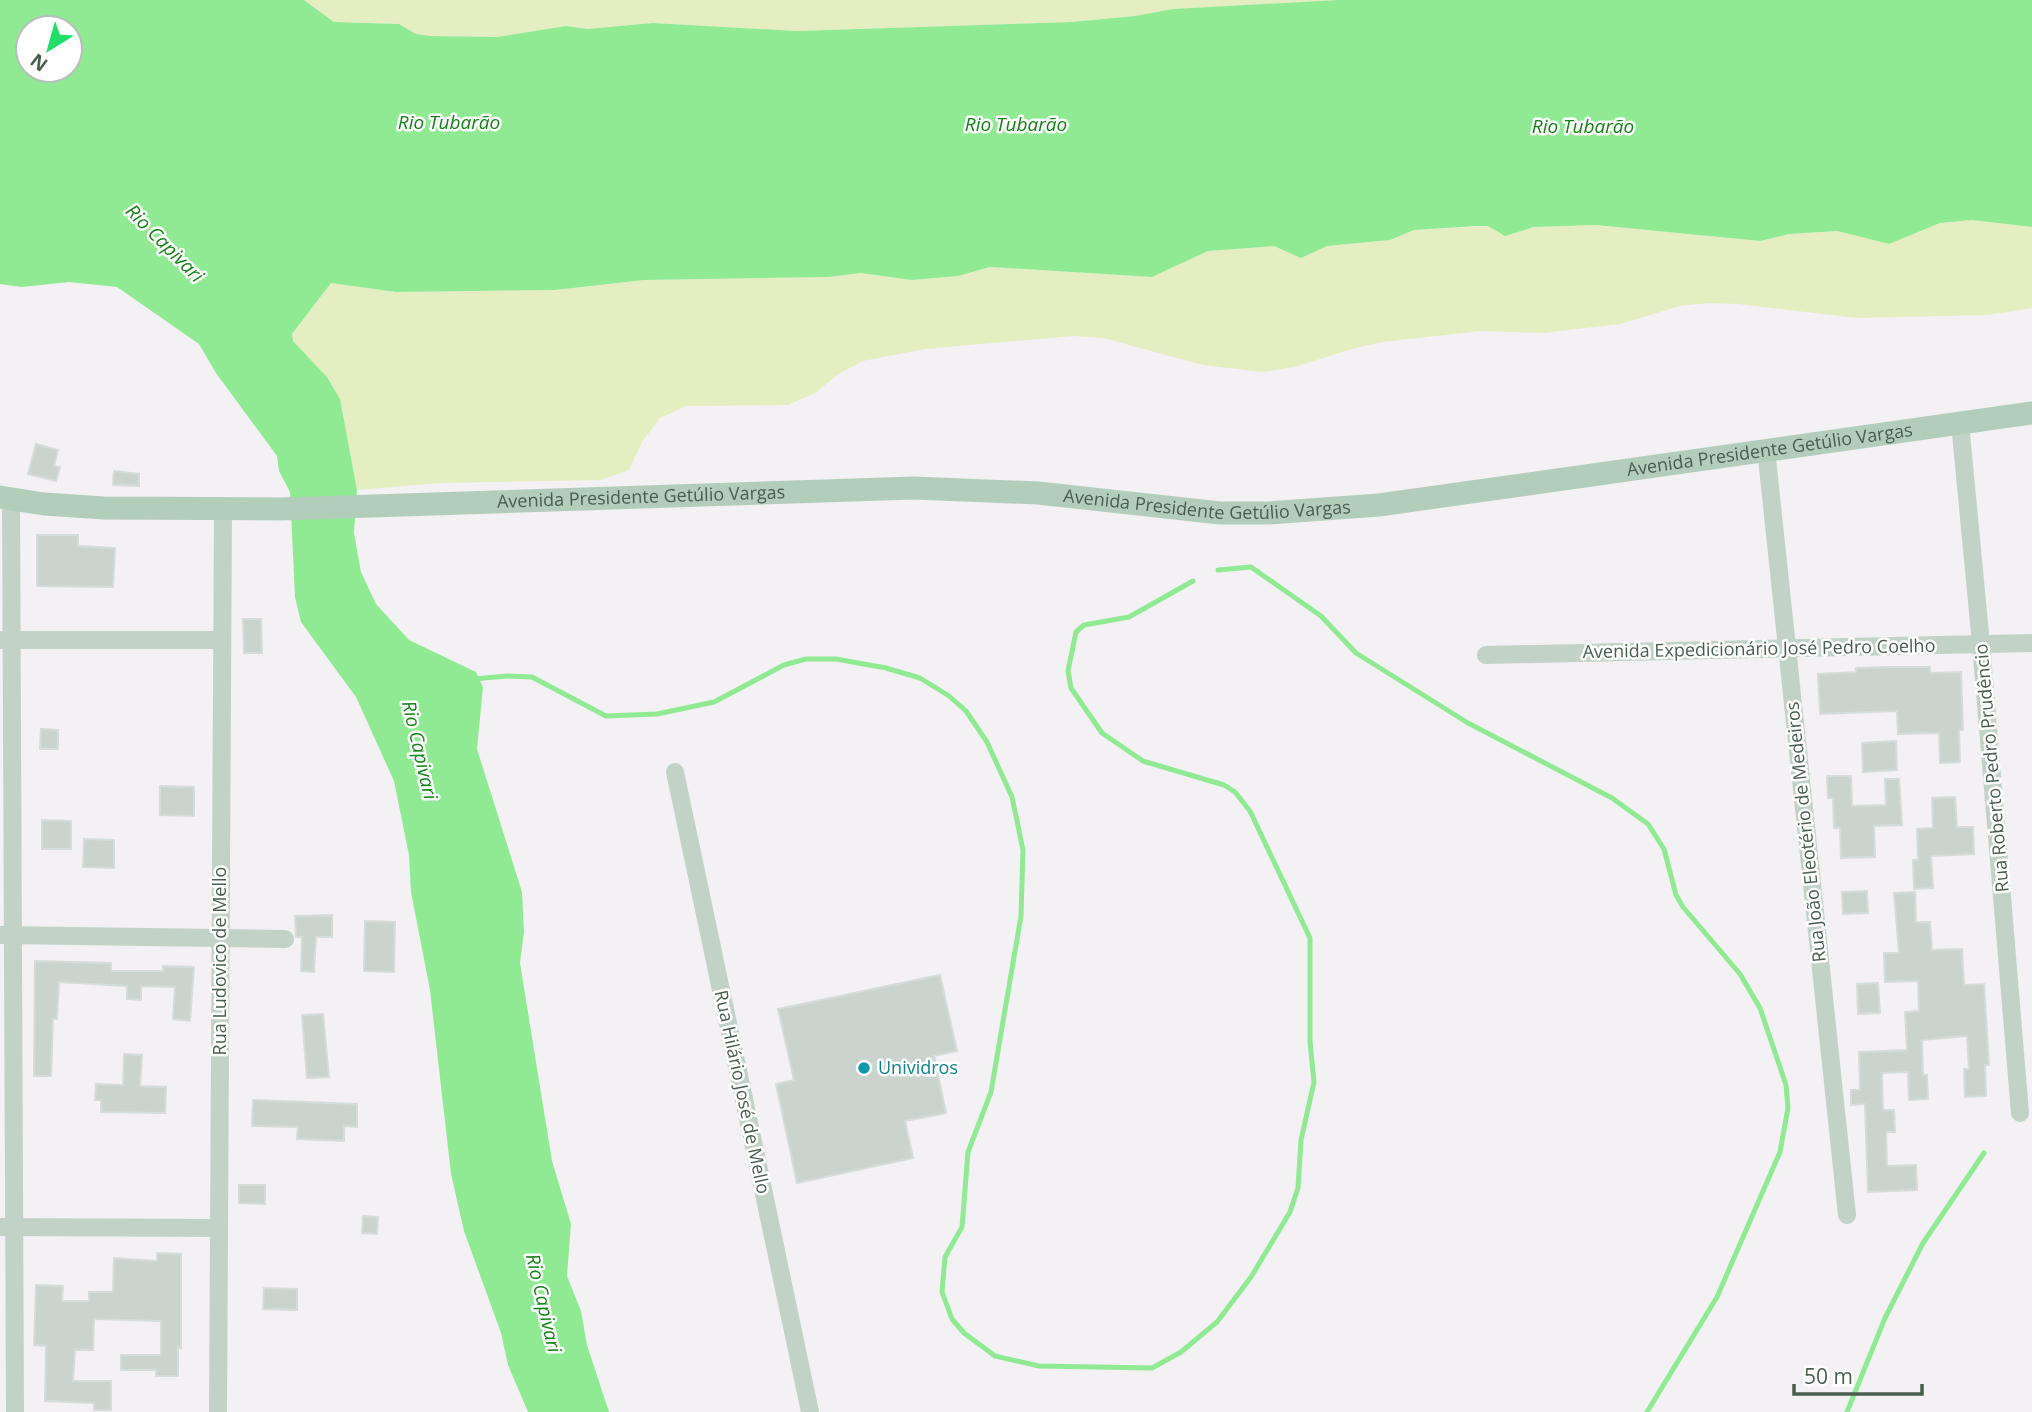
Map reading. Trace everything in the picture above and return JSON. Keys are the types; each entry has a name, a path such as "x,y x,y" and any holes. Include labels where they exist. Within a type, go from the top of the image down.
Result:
{"main road":[{"name":"Avenida Presidente Getúlio Vargas","path":"5,498 71,507 223,510 914,488 1038,493 1220,513 1268,513 1379,505 2032,413"}],"street":[{"name":"Rua Roberto Pedro Prudêncio","path":"1960,423 1982,644 2020,1113"},
{"name":"Rua João Eleotério de Medeiros","path":"1766,449 1847,1215"},
{"path":"5,498 7,1227 15,1412"},
{"name":"Rua Ludovico de Mello","path":"218,1412 223,510"},
{"path":"6,640 222,640"},
{"name":"Avenida Expedicionário José Pedro Coelho","path":"1486,655 2032,643"},
{"name":"Rua Hilário José de Mello","path":"674,772 810,1412"},
{"path":"6,935 285,939"},
{"path":"7,1227 219,1228"}],"shaded area":[{"path":"304,0 1338,0 1173,9 1072,22 797,31 653,23 587,29 565,26 497,37 430,36 416,34 399,24 334,22"},
{"path":"1972,220 2032,227 2032,308 1987,315 1856,318 1709,303 1680,306 1620,324 1543,333 1481,331 1382,342 1294,367 1262,372 1203,365 1103,338 1073,336 925,349 863,361 837,375 815,393 788,405 686,406 660,418 642,442 629,470 601,480 441,483 357,490 340,399 327,377 293,341 292,334 331,283 396,292 555,290 644,280 829,277 861,273 912,280 958,276 990,267 1152,277 1208,251 1274,246 1301,257 1327,246 1390,240 1414,230 1488,226 1505,235 1534,227 1596,225 1760,241 1789,234 1837,231 1889,244 1940,223"}],"water":[{"path":"0,0 304,0 334,22 399,24 416,34 430,36 497,37 566,26 587,29 653,23 797,31 1072,22 1173,9 1338,0 2032,0 2032,227 1972,220 1940,223 1889,244 1837,231 1789,234 1760,241 1596,225 1534,227 1505,236 1488,226 1477,226 1414,230 1390,240 1327,246 1301,258 1274,246 1208,251 1152,277 990,267 958,276 912,280 861,273 829,277 644,280 555,290 396,292 331,283 292,334 293,341 327,377 340,399 357,490 354,533 361,572 376,604 409,640 476,672 483,687 477,749 522,892 524,932 520,963 552,1161 571,1224 567,1276 581,1311 587,1345 609,1412 528,1412 508,1365 501,1333 464,1231 451,1174 430,990 411,892 409,855 394,781 356,697 301,622 295,597 290,492 279,471 277,456 216,373 199,344 117,287 69,282 22,287 0,284"}],"building":[{"path":"36,444 58,450 54,466 60,467 56,481 28,474"},
{"path":"114,471 139,474 139,486 113,485"},
{"path":"37,535 78,535 78,546 115,548 113,587 37,586"},
{"path":"243,619 261,619 262,653 244,653"},
{"path":"1886,667 1930,667 1930,673 1961,672 1963,730 1959,730 1960,762 1940,763 1939,733 1898,734 1897,711 1820,714 1818,674"},
{"path":"41,729 58,730 58,749 40,749"},
{"path":"1896,741 1897,770 1863,772 1862,743"},
{"path":"1827,776 1851,776 1852,806 1886,805 1885,779 1899,779 1902,825 1874,826 1875,857 1841,858 1840,828 1834,828 1833,798 1828,798"},
{"path":"160,786 194,787 194,816 160,815"},
{"path":"1955,797 1957,827 1973,827 1974,854 1931,856 1933,888 1914,889 1913,860 1918,860 1917,829 1933,828 1932,798"},
{"path":"42,820 71,821 71,849 42,849"},
{"path":"84,839 114,840 114,868 83,867"},
{"path":"1867,891 1868,913 1843,914 1842,892"},
{"path":"1915,892 1916,922 1930,922 1932,950 1962,949 1964,985 1984,984 1989,1065 1985,1065 1986,1096 1965,1097 1964,1069 1969,1069 1967,1036 1922,1040 1923,1075 1927,1075 1928,1099 1909,1100 1908,1072 1882,1073 1883,1110 1894,1110 1895,1132 1886,1132 1887,1166 1916,1165 1917,1190 1868,1192 1865,1104 1851,1105 1851,1090 1860,1090 1859,1052 1907,1050 1905,1012 1919,1011 1918,981 1885,982 1884,953 1899,953 1894,893"},
{"path":"332,915 332,937 316,937 314,972 301,971 302,937 296,937 295,916"},
{"path":"365,921 395,922 394,972 364,971"},
{"path":"35,961 111,963 111,971 163,971 163,966 194,967 190,1021 173,1019 175,987 141,986 141,1000 127,999 127,986 59,982 57,1019 53,1019 51,1076 34,1076"},
{"name":"Unividros","path":"940,975 957,1051 934,1056 946,1113 905,1121 913,1158 797,1183 776,1084 794,1080 778,1009"},
{"path":"1878,983 1880,1013 1858,1014 1857,984"},
{"path":"323,1014 329,1077 307,1078 302,1015"},
{"path":"124,1054 142,1055 140,1086 166,1087 165,1113 101,1112 101,1100 95,1100 96,1084 123,1085"},
{"path":"253,1100 357,1104 357,1127 344,1126 344,1141 297,1139 298,1127 252,1126"},
{"path":"239,1185 265,1185 265,1204 239,1203"},
{"path":"363,1216 378,1217 377,1234 362,1233"},
{"path":"157,1253 181,1254 181,1348 178,1347 178,1376 156,1376 156,1370 121,1370 121,1355 161,1355 161,1321 94,1319 93,1350 75,1350 73,1381 111,1381 111,1410 94,1410 94,1403 45,1401 46,1346 34,1345 36,1285 63,1286 62,1301 89,1301 89,1292 113,1292 114,1258 157,1261"},
{"path":"264,1288 297,1289 297,1310 263,1309"}],"waterway":[{"path":"1218,570 1251,567 1321,616 1356,653 1468,723 1612,798 1648,824 1664,849 1676,895 1683,907 1740,974 1760,1008 1786,1085 1788,1108 1780,1152 1717,1297 1647,1412"},
{"path":"473,679 532,677 606,716 657,714 714,702 784,665 806,659 836,659 886,668 920,678 949,696 966,711 987,742 1012,797 1023,850 1021,916 991,1092 968,1152 962,1227 945,1257 942,1292 952,1319 964,1333 995,1356 1039,1366 1152,1368 1181,1352 1217,1322 1251,1277 1290,1212 1298,1188 1301,1140 1314,1082 1310,1042 1310,938 1250,811 1235,792 1224,785 1143,761 1102,733 1071,688 1068,671 1076,632 1084,625 1129,617 1193,581"},
{"path":"1847,1412 1885,1318 1923,1243 1984,1153"}],"place":[{"name":"Unividros","path":"864,1068"}],"water label":[{"name":"Rio Tubarão","path":"449,122"},
{"name":"Rio Tubarão","path":"1016,124"},
{"name":"Rio Tubarão","path":"1583,126"},
{"name":"Rio Capivari","path":"165,243"},
{"name":"Rio Capivari","path":"420,750"},
{"name":"Rio Capivari","path":"544,1303"}]}
